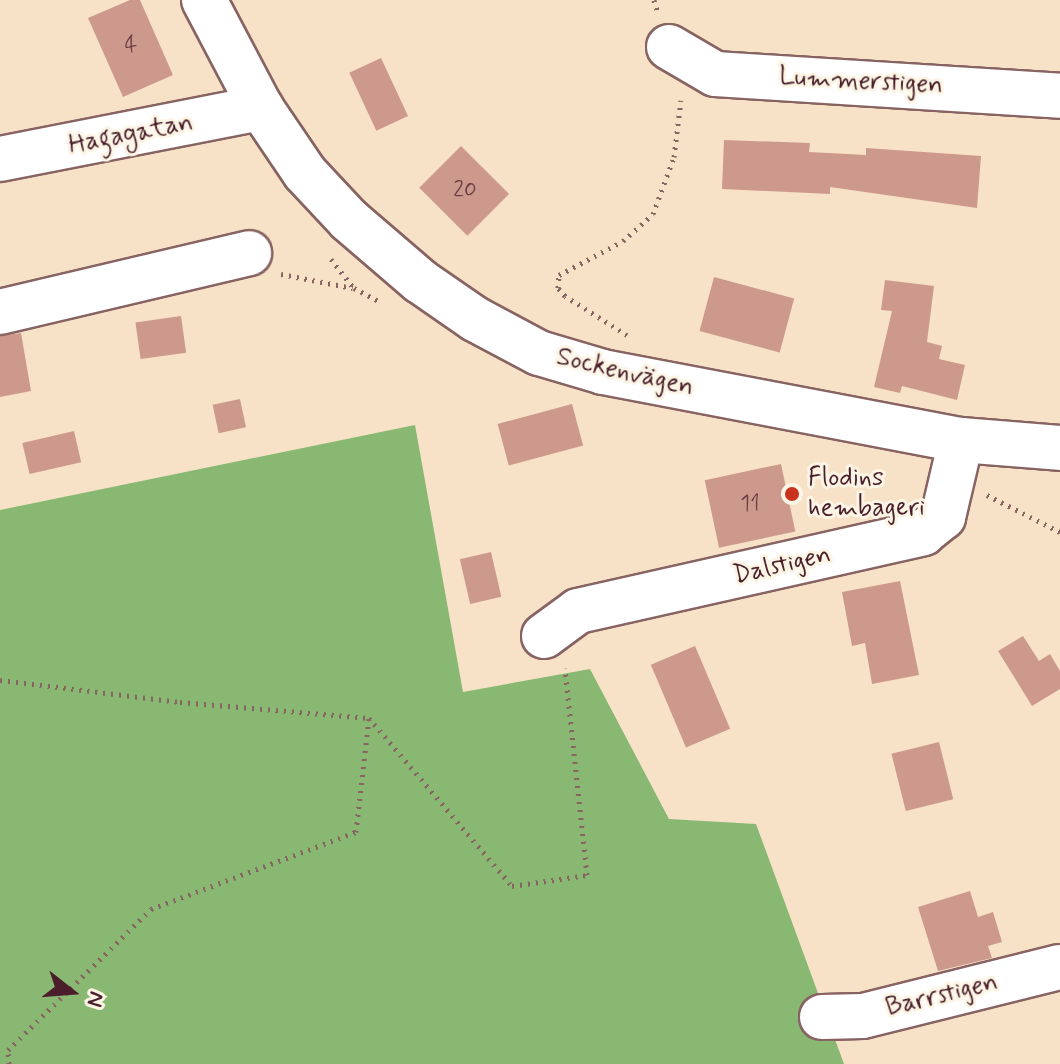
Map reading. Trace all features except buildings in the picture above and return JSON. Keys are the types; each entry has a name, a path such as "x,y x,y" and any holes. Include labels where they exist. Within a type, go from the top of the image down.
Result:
{"street":[{"name":"Sockenvägen","path":"204,0 261,108 322,192 420,281 475,319 539,353 642,379 961,440 1060,448"},
{"name":"Lummerstigen","path":"669,47 715,74 1060,96"},
{"name":"Hagagatan","path":"0,159 261,108"},
{"path":"0,312 249,253"},
{"name":"Dalstigen","path":"552,630 578,611 923,533 943,517 961,440"},
{"name":"Barrstigen","path":"822,1017 863,1016 1060,967"}],"path":[{"path":"642,379 643,347 565,296 558,288 559,275 640,229 665,192 682,96 669,47"},
{"path":"249,253 290,280 354,288"},
{"path":"0,680 180,702 369,718 512,886 587,875 552,630"},
{"path":"9,1064 8,1050 151,909 356,832 369,718"}],"green space":[{"path":"415,425 463,692 590,669 669,819 756,824 844,1064 0,1064 0,510"}],"place":[{"name":"Flodins hembageri","path":"792,494"}]}
